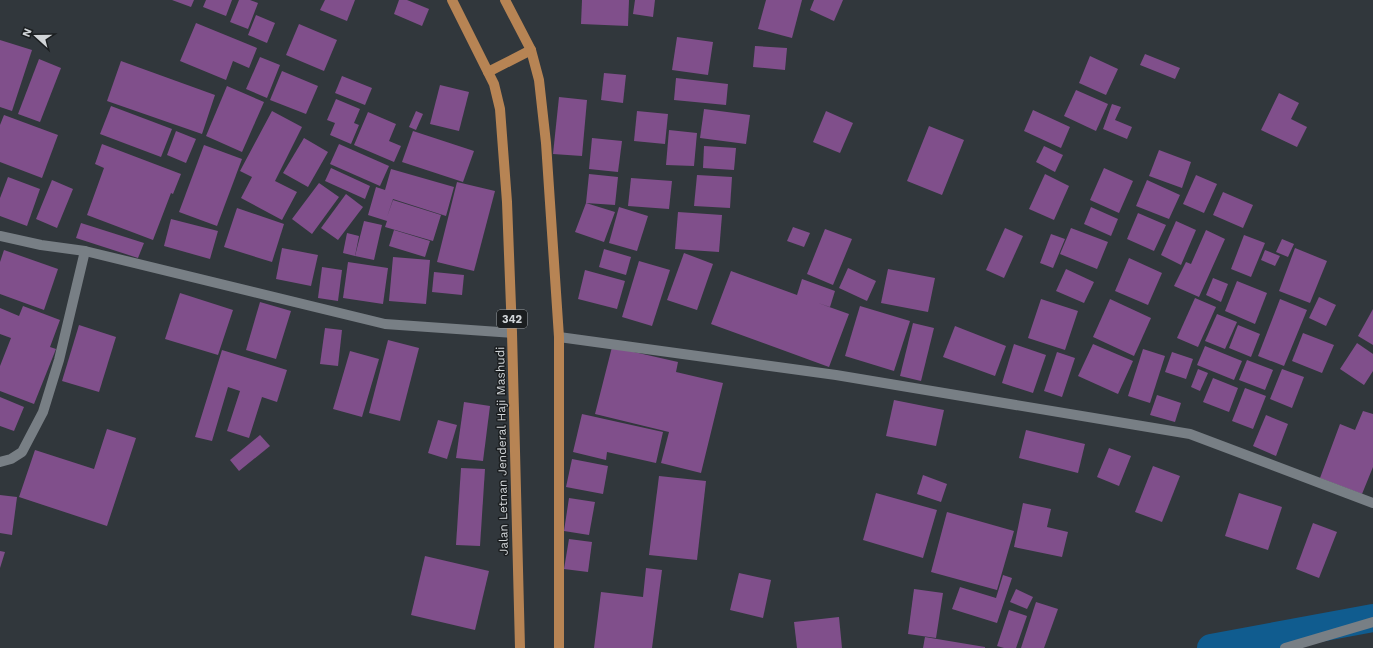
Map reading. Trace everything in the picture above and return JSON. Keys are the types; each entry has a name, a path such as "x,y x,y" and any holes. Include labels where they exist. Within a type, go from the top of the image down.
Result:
{"main road":[{"name":"Jalan Letnan Jenderal Haji Mashudi","path":"452,0 494,84 500,109 507,202 512,333 520,648"},
{"path":"505,0 531,50 539,80 546,143 559,338 559,648"},
{"path":"488,72 531,50"}],"street":[{"path":"0,236 41,245 85,251 385,324 512,333"},
{"path":"0,462 11,459 22,452 43,412 59,360 85,251"},
{"path":"559,338 836,375 1190,434 1373,503"},
{"path":"1285,648 1373,622"}],"building":[{"path":"172,0 194,0 191,7"},
{"path":"206,0 232,0 226,16 203,7"},
{"path":"239,0 250,0 258,3 248,29 230,22"},
{"path":"325,0 355,0 347,21 320,10"},
{"path":"399,0 407,0 429,9 422,26 394,14"},
{"path":"582,0 629,0 628,26 581,24"},
{"path":"635,0 655,0 653,17 633,14"},
{"path":"766,0 802,0 792,38 758,29"},
{"path":"814,0 843,0 834,21 810,10"},
{"path":"256,15 275,23 267,43 248,35"},
{"path":"196,23 257,48 249,68 233,61 226,80 180,61"},
{"path":"299,24 337,40 324,71 286,55"},
{"path":"677,37 713,42 708,75 672,70"},
{"path":"0,40 32,50 12,111 0,107"},
{"path":"755,46 787,48 785,70 753,67"},
{"path":"1145,54 1180,68 1175,79 1140,65"},
{"path":"1090,56 1118,69 1106,95 1079,83"},
{"path":"260,57 280,65 267,98 246,89"},
{"path":"39,59 61,68 40,122 18,114"},
{"path":"121,61 215,95 202,134 107,101"},
{"path":"282,71 318,86 306,114 270,100"},
{"path":"604,73 626,75 623,103 601,100"},
{"path":"342,76 372,88 365,105 335,93"},
{"path":"676,78 728,84 726,105 674,100"},
{"path":"440,85 469,92 459,131 430,124"},
{"path":"227,86 264,102 242,152 206,136"},
{"path":"1076,90 1108,104 1096,131 1064,116"},
{"path":"1279,93 1299,103 1291,119 1307,127 1297,147 1261,130"},
{"path":"559,97 587,100 582,156 553,154"},
{"path":"336,99 360,109 354,123 359,125 351,144 330,135 335,123 327,120"},
{"path":"1112,104 1121,107 1115,120 1132,127 1127,139 1103,129"},
{"path":"111,106 172,129 161,157 100,134"},
{"path":"704,109 750,115 746,144 700,138"},
{"path":"1033,110 1070,127 1061,148 1024,131"},
{"path":"272,111 302,127 275,181 297,192 282,220 241,198 252,177 240,171"},
{"path":"416,111 423,114 416,130 409,127"},
{"path":"637,111 668,114 665,144 634,141"},
{"path":"826,111 853,123 840,153 813,142"},
{"path":"368,112 396,124 389,141 401,146 394,162 354,145"},
{"path":"4,115 58,135 42,178 0,162 0,125"},
{"path":"929,126 964,140 942,195 907,181"},
{"path":"669,130 697,133 694,166 666,165"},
{"path":"176,131 196,139 186,163 167,155"},
{"path":"413,131 474,151 463,182 402,162"},
{"path":"304,138 328,152 308,187 283,173"},
{"path":"592,138 622,141 618,172 589,169"},
{"path":"102,144 181,174 173,194 171,193 153,240 87,215 104,168 95,164"},
{"path":"339,144 389,166 380,186 330,164"},
{"path":"204,145 242,159 217,226 179,212"},
{"path":"704,146 736,148 734,170 703,168"},
{"path":"1044,146 1063,155 1055,172 1036,162"},
{"path":"1159,150 1191,162 1182,188 1149,176"},
{"path":"331,168 370,186 365,199 325,181"},
{"path":"1104,168 1133,181 1119,213 1090,200"},
{"path":"391,169 454,187 446,216 393,199 387,217 393,200 441,215 433,241 385,227 387,221 368,215 376,187 385,190"},
{"path":"589,174 618,177 615,205 586,203"},
{"path":"1045,174 1069,186 1054,220 1029,209"},
{"path":"697,175 732,177 730,208 694,206"},
{"path":"1196,175 1217,184 1204,213 1183,204"},
{"path":"8,177 40,189 27,226 0,216 0,198"},
{"path":"631,178 672,181 669,209 628,206"},
{"path":"52,180 73,189 57,228 36,219"},
{"path":"1147,180 1180,195 1169,219 1136,206"},
{"path":"457,182 495,191 474,271 437,262"},
{"path":"319,183 339,197 312,234 292,219"},
{"path":"1223,192 1253,205 1243,228 1213,215"},
{"path":"346,194 363,207 338,240 321,228"},
{"path":"586,203 615,212 604,242 575,232"},
{"path":"619,207 648,216 637,251 609,243"},
{"path":"1091,207 1118,219 1111,236 1084,224"},
{"path":"237,208 284,224 272,262 224,247"},
{"path":"678,212 722,215 719,252 675,249"},
{"path":"1138,213 1166,225 1154,251 1127,239"},
{"path":"171,219 218,231 210,259 164,246"},
{"path":"364,221 382,225 374,260 355,256"},
{"path":"1176,221 1196,230 1181,265 1161,255"},
{"path":"81,223 144,243 138,258 76,238"},
{"path":"793,227 810,233 804,247 787,241"},
{"path":"1005,228 1023,236 1004,278 986,270"},
{"path":"1071,228 1108,242 1097,269 1060,254"},
{"path":"825,229 852,239 833,285 807,274"},
{"path":"394,230 430,241 425,257 389,246"},
{"path":"1206,230 1225,239 1199,297 1174,286 1186,262 1191,264"},
{"path":"347,233 359,236 355,256 343,253"},
{"path":"1051,234 1065,239 1053,268 1040,263"},
{"path":"1244,235 1265,243 1251,277 1231,269"},
{"path":"1282,239 1294,244 1288,257 1276,252"},
{"path":"282,248 318,255 311,286 276,279"},
{"path":"1295,248 1327,261 1310,303 1279,291"},
{"path":"604,249 631,257 626,275 599,267"},
{"path":"4,250 58,269 44,310 0,294 0,262"},
{"path":"1265,250 1280,256 1275,266 1261,260"},
{"path":"684,253 713,264 697,310 667,300"},
{"path":"393,257 430,260 426,304 389,301"},
{"path":"1129,258 1162,273 1148,305 1115,291"},
{"path":"639,261 670,270 652,326 622,317"},
{"path":"348,262 388,268 383,304 343,298"},
{"path":"322,267 342,270 338,301 318,298"},
{"path":"848,268 876,281 867,301 839,288"},
{"path":"888,269 935,278 928,312 881,303"},
{"path":"1066,269 1094,282 1084,303 1056,291"},
{"path":"585,270 625,281 617,309 578,299"},
{"path":"731,271 797,295 802,279 835,291 830,307 818,303 849,314 829,367 711,324"},
{"path":"434,272 464,275 462,295 432,292"},
{"path":"1213,278 1228,284 1221,302 1206,295"},
{"path":"1237,281 1267,293 1255,324 1225,311"},
{"path":"180,293 233,310 218,355 165,339"},
{"path":"1319,297 1336,305 1326,326 1309,318"},
{"path":"1195,298 1216,307 1198,347 1177,338"},
{"path":"1041,299 1078,311 1065,350 1028,338"},
{"path":"1110,299 1151,318 1134,356 1093,337"},
{"path":"1280,299 1307,310 1284,366 1258,356"},
{"path":"260,302 291,311 276,359 246,350"},
{"path":"23,306 60,320 50,347 56,349 34,404 0,391 0,366 11,338 0,334 0,308 19,316"},
{"path":"860,306 910,321 894,371 845,356"},
{"path":"1373,309 1373,345 1358,336"},
{"path":"1217,314 1237,322 1225,349 1205,341"},
{"path":"913,323 934,328 921,381 900,376"},
{"path":"79,325 116,337 99,392 62,381"},
{"path":"1238,325 1260,334 1251,357 1229,348"},
{"path":"955,326 1006,346 995,376 943,357"},
{"path":"325,328 342,330 338,366 320,364"},
{"path":"1303,333 1334,345 1322,373 1292,361"},
{"path":"388,340 419,348 400,421 369,413"},
{"path":"1357,343 1373,354 1373,371 1364,385 1340,369"},
{"path":"1014,344 1046,355 1033,393 1002,383"},
{"path":"1093,344 1133,361 1118,394 1078,376"},
{"path":"1205,346 1242,361 1234,380 1197,365"},
{"path":"612,347 678,362 676,372 723,383 701,473 661,463 669,432 595,414"},
{"path":"1143,349 1165,356 1150,403 1128,396"},
{"path":"222,350 287,370 277,402 262,397 249,438 227,431 240,391 228,387 212,441 195,437"},
{"path":"350,351 379,359 362,417 333,409"},
{"path":"1057,352 1075,358 1062,397 1044,391"},
{"path":"1172,352 1193,359 1186,379 1165,372"},
{"path":"1247,360 1273,370 1265,390 1239,380"},
{"path":"1198,369 1208,373 1200,391 1191,387"},
{"path":"1282,369 1304,377 1292,408 1270,399"},
{"path":"1213,378 1238,388 1229,412 1203,402"},
{"path":"1245,388 1266,396 1253,429 1232,421"},
{"path":"1157,395 1181,403 1175,422 1150,415"},
{"path":"0,397 24,407 14,431 0,426"},
{"path":"894,400 944,410 936,446 886,436"},
{"path":"464,402 490,406 483,461 456,458"},
{"path":"1363,411 1373,414 1373,467 1362,494 1320,478 1340,424 1355,430"},
{"path":"582,414 663,432 656,463 607,452 606,460 573,452"},
{"path":"1266,415 1288,424 1276,456 1253,446"},
{"path":"438,420 457,425 447,459 428,453"},
{"path":"107,429 136,438 107,526 19,497 35,450 94,469"},
{"path":"1026,430 1085,444 1078,473 1019,458"},
{"path":"260,435 270,446 239,471 230,460"},
{"path":"1109,448 1131,456 1119,486 1097,477"},
{"path":"572,459 608,466 603,494 566,487"},
{"path":"1153,466 1180,476 1162,522 1135,512"},
{"path":"461,468 485,469 480,546 456,545"},
{"path":"923,475 947,484 941,502 917,494"},
{"path":"659,476 706,481 697,560 649,555"},
{"path":"876,493 937,510 923,558 863,540"},
{"path":"1239,493 1282,507 1268,550 1225,536"},
{"path":"0,495 17,497 12,535 0,533"},
{"path":"569,498 595,502 589,535 564,531"},
{"path":"1023,503 1051,509 1047,527 1068,532 1062,557 1014,547"},
{"path":"947,512 1014,531 997,590 931,572"},
{"path":"1313,523 1337,532 1319,578 1296,569"},
{"path":"569,539 592,542 588,572 564,569"},
{"path":"0,551 5,552 0,568"},
{"path":"425,556 489,571 475,630 411,615"},
{"path":"646,568 662,570 652,648 594,648 601,592 643,597"},
{"path":"739,573 771,580 763,618 730,610"},
{"path":"1003,575 1012,578 997,623 952,609 960,587 996,598"},
{"path":"914,589 943,593 936,638 908,634"},
{"path":"1016,589 1033,597 1027,609 1010,602"},
{"path":"1036,602 1058,609 1044,648 1021,648"},
{"path":"1009,610 1027,616 1016,648 1004,648 997,646"},
{"path":"839,617 842,648 797,648 794,622"},
{"path":"925,637 985,647 985,648 923,648"}],"waterway":[{"path":"1211,648 1373,618"}]}
